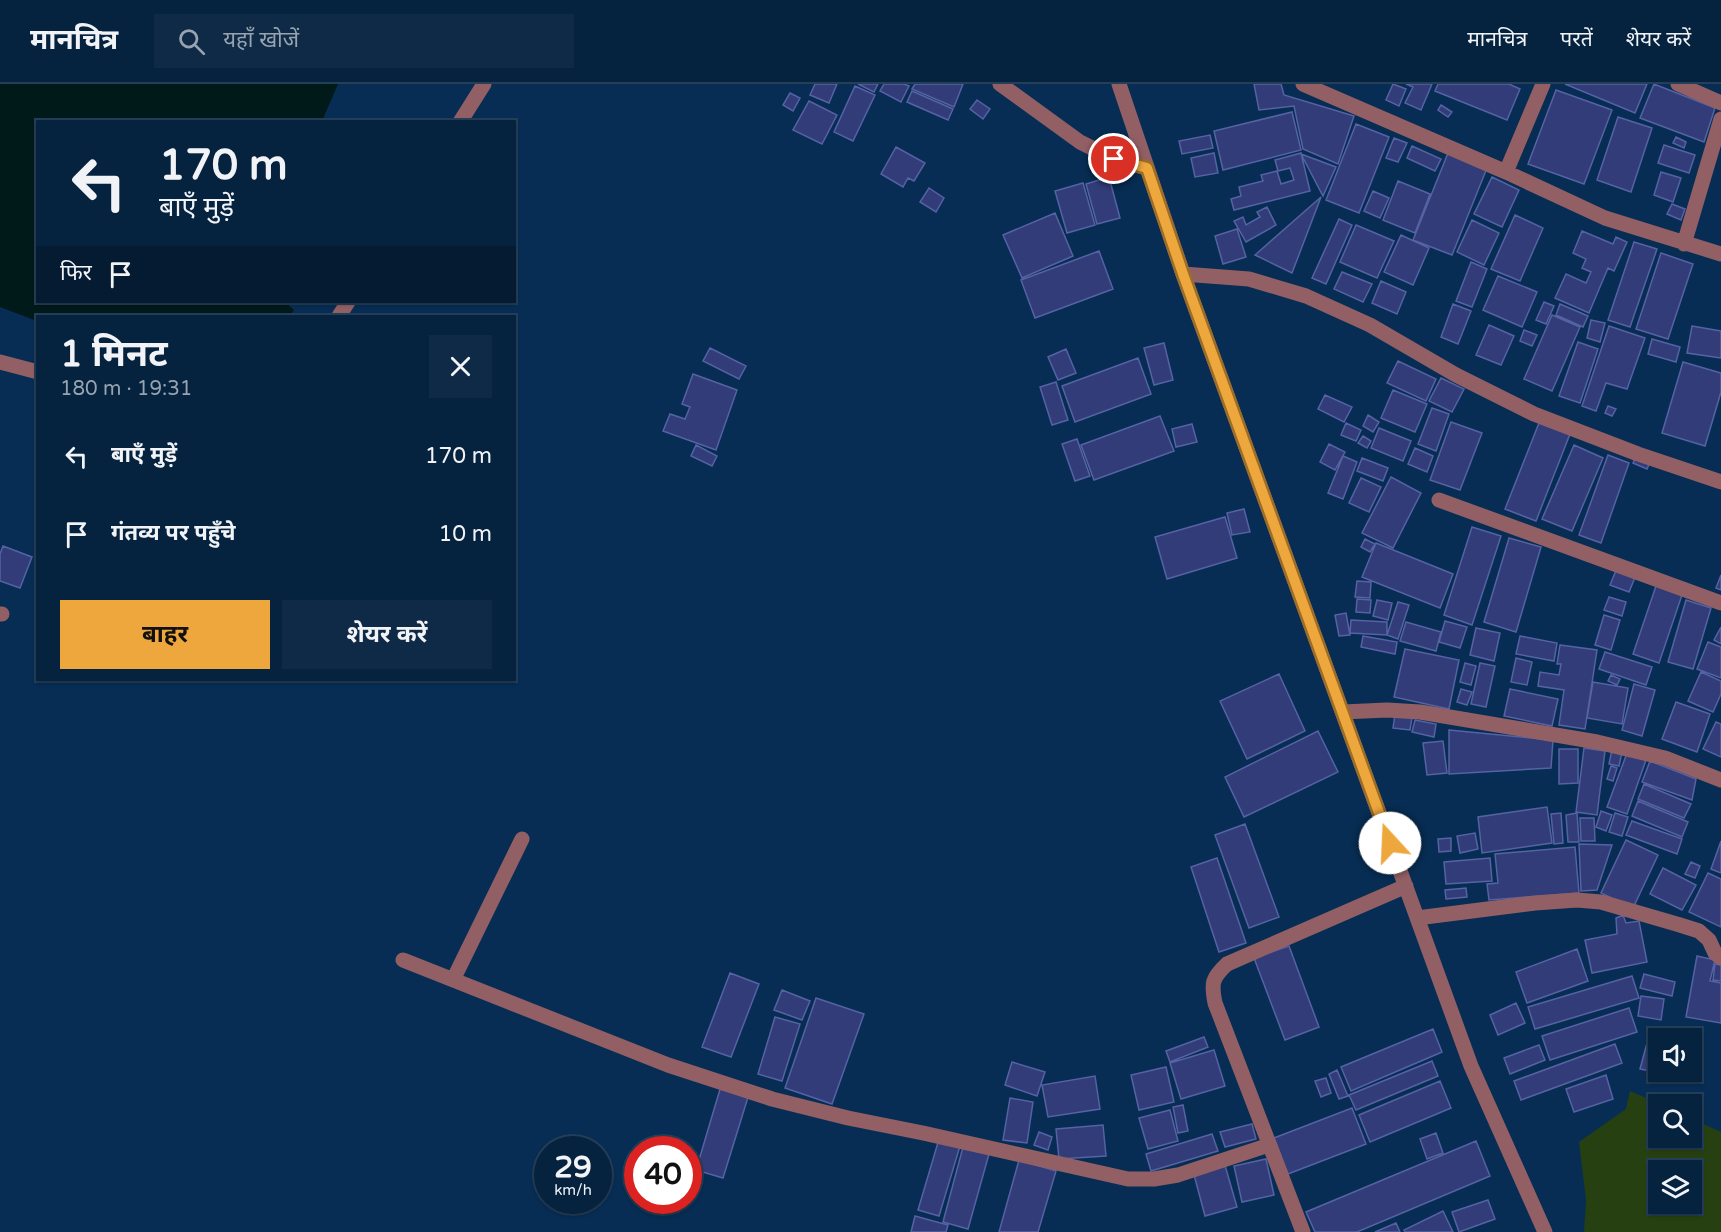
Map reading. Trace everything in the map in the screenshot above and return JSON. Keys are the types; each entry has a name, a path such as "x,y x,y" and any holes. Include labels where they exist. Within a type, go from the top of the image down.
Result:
{"street":[{"path":"461,120 484,84"},
{"path":"1000,84 1080,142 1114,159 1147,168"},
{"path":"1119,84 1183,274 1471,1066 1545,1232"},
{"path":"1303,84 1506,172 1605,218 1721,254"},
{"path":"1506,172 1543,84"},
{"path":"1678,84 1721,103"},
{"path":"1684,244 1721,119"},
{"path":"1183,274 1249,279 1306,296 1370,325 1456,375 1534,414 1638,454 1721,482"},
{"path":"0,362 36,371"},
{"path":"1438,500 1721,603"},
{"path":"1343,712 1387,710 1420,712 1597,741 1665,759 1721,780"},
{"path":"453,980 522,839"},
{"path":"1302,1232 1215,1003 1212,988 1215,975 1227,964 1406,886"},
{"path":"1417,918 1535,903 1577,900 1601,902 1699,931 1709,940 1715,953 1721,958"},
{"path":"403,960 668,1065 772,1099 848,1118 1128,1179 1155,1179 1178,1175 1269,1145"}],"green space":[{"path":"1630,1091 1648,1099 1648,1148 1702,1148 1702,1123 1721,1132 1721,1232 1584,1232 1586,1200 1579,1142 1626,1109"}],"shaded area":[{"path":"0,84 338,84 322,120 36,120 36,303 286,303 294,310 291,315 36,315 36,321 0,307"}],"building":[{"path":"815,84 837,84 829,103 810,95"},
{"path":"858,84 878,84 874,92"},
{"path":"884,84 909,86 901,102 880,91"},
{"path":"915,84 963,84 954,107 912,89"},
{"path":"1254,84 1281,84 1284,95 1354,116 1338,164 1303,149 1294,106 1259,110"},
{"path":"1393,84 1406,89 1399,106 1386,100"},
{"path":"1406,84 1432,84 1421,110 1405,103 1413,87"},
{"path":"1438,84 1509,84 1520,89 1507,120 1435,91"},
{"path":"1565,84 1647,84 1635,113"},
{"path":"1654,84 1715,108 1704,142 1640,118"},
{"path":"855,86 875,95 853,141 834,132"},
{"path":"1556,90 1612,110 1584,184 1528,164"},
{"path":"912,91 953,109 948,120 907,102"},
{"path":"790,93 800,98 793,111 783,105"},
{"path":"977,100 990,109 983,119 970,109"},
{"path":"809,101 837,115 822,144 793,130"},
{"path":"1441,105 1452,112 1448,117 1438,110"},
{"path":"1292,112 1301,150 1223,170 1214,131"},
{"path":"1618,117 1652,128 1631,192 1597,180"},
{"path":"1356,124 1389,137 1359,213 1326,200"},
{"path":"1210,135 1213,148 1182,154 1179,141"},
{"path":"1676,137 1686,142 1684,148 1673,143"},
{"path":"1394,138 1407,143 1398,162 1386,158"},
{"path":"1664,145 1695,155 1689,173 1658,163"},
{"path":"1412,146 1441,159 1435,171 1407,158"},
{"path":"896,147 925,163 914,181 908,178 903,187 881,174"},
{"path":"1214,153 1218,173 1195,177 1191,158"},
{"path":"1301,153 1310,191 1234,210 1231,199 1241,196 1239,187 1263,181 1261,175 1277,171 1281,184 1294,180 1290,168 1278,171 1275,160"},
{"path":"1448,153 1487,168 1452,255 1413,240"},
{"path":"1301,154 1336,167 1323,196"},
{"path":"1661,172 1681,178 1673,202 1654,195"},
{"path":"1109,177 1120,218 1097,224 1086,184"},
{"path":"1492,177 1519,190 1502,227 1474,214"},
{"path":"1398,181 1430,194 1415,233 1383,220"},
{"path":"1083,183 1095,225 1067,233 1055,191"},
{"path":"929,188 944,198 936,212 920,202"},
{"path":"1373,191 1389,198 1380,218 1364,211"},
{"path":"1321,197 1292,273 1255,255"},
{"path":"1672,204 1685,209 1681,220 1667,214"},
{"path":"1267,207 1276,225 1246,242 1234,221 1243,217 1246,225 1260,217 1257,212"},
{"path":"1055,213 1073,256 1022,278 1003,235"},
{"path":"1515,215 1543,228 1520,281 1491,269"},
{"path":"1339,219 1352,225 1326,284 1312,278"},
{"path":"1472,220 1499,233 1484,265 1457,252"},
{"path":"1356,225 1394,241 1377,278 1340,262"},
{"path":"1237,229 1246,257 1223,264 1215,236"},
{"path":"1582,231 1613,244 1616,237 1627,242 1614,271 1608,268 1589,313 1555,298 1566,274 1586,283 1591,272 1582,268 1586,259 1573,253"},
{"path":"1401,235 1429,248 1413,285 1384,272"},
{"path":"1634,242 1657,249 1630,327 1608,320"},
{"path":"1099,251 1113,289 1035,318 1021,280"},
{"path":"1661,253 1693,264 1668,339 1636,329"},
{"path":"1471,262 1487,269 1472,307 1456,301"},
{"path":"1342,272 1372,284 1363,302 1334,289"},
{"path":"1498,276 1537,292 1522,327 1483,310"},
{"path":"1381,281 1406,292 1397,314 1372,303"},
{"path":"1544,302 1554,306 1546,324 1536,320"},
{"path":"1453,304 1471,311 1458,344 1441,337"},
{"path":"1560,304 1588,316 1583,327 1556,315"},
{"path":"1552,315 1580,327 1552,391 1524,379"},
{"path":"1591,320 1605,323 1600,342 1587,338"},
{"path":"1489,325 1514,336 1501,365 1476,355"},
{"path":"1609,326 1645,338 1627,389 1606,383 1596,411 1582,406"},
{"path":"1692,326 1721,331 1721,358 1687,353"},
{"path":"1524,330 1537,335 1532,346 1520,341"},
{"path":"1652,339 1680,347 1676,362 1648,354"},
{"path":"1578,342 1598,349 1580,403 1559,396"},
{"path":"1164,343 1173,380 1154,385 1144,348"},
{"path":"710,348 746,366 739,379 703,361"},
{"path":"1066,349 1076,373 1058,380 1048,357"},
{"path":"1138,358 1151,394 1075,422 1062,386"},
{"path":"1398,361 1436,379 1426,401 1387,383"},
{"path":"1683,362 1721,373 1721,392 1705,446 1662,433"},
{"path":"693,374 737,390 716,450 663,431 670,414 685,419 690,407 682,404"},
{"path":"1441,378 1464,389 1452,412 1429,401"},
{"path":"1056,382 1068,420 1052,425 1040,387"},
{"path":"1393,390 1427,404 1415,432 1381,418"},
{"path":"1325,395 1352,407 1344,422 1318,409"},
{"path":"1608,406 1616,409 1612,416 1605,413"},
{"path":"1432,408 1449,414 1436,451 1418,444"},
{"path":"1368,415 1379,422 1373,432 1363,426"},
{"path":"1160,416 1174,451 1094,480 1081,445"},
{"path":"1451,422 1482,433 1460,490 1430,480"},
{"path":"1346,423 1361,430 1356,441 1341,435"},
{"path":"1539,423 1570,434 1536,521 1505,509"},
{"path":"1192,424 1197,442 1176,447 1172,429"},
{"path":"1379,428 1411,441 1403,461 1371,448"},
{"path":"1363,436 1371,441 1367,448 1358,443"},
{"path":"1077,439 1090,476 1075,481 1062,444"},
{"path":"1329,444 1345,452 1335,470 1320,462"},
{"path":"696,445 717,456 712,466 691,456"},
{"path":"1574,445 1603,458 1572,531 1542,519"},
{"path":"1415,448 1433,456 1427,472 1408,464"},
{"path":"1608,455 1629,463 1601,543 1579,535"},
{"path":"1343,456 1357,462 1343,499 1328,493"},
{"path":"1636,456 1650,462 1647,469 1633,463"},
{"path":"1362,458 1388,468 1383,481 1357,471"},
{"path":"1391,477 1421,493 1393,548 1362,533"},
{"path":"1361,478 1381,487 1369,512 1349,503"},
{"path":"1244,509 1250,532 1232,535 1227,513"},
{"path":"1225,517 1237,558 1167,579 1155,537"},
{"path":"1472,527 1501,536 1472,625 1444,615"},
{"path":"1509,538 1541,547 1516,632 1484,622"},
{"path":"1365,539 1375,544 1370,552 1361,547"},
{"path":"1376,543 1453,574 1440,608 1362,577"},
{"path":"3,546 32,557 20,588 0,581 0,554"},
{"path":"1617,568 1636,575 1629,592 1610,585"},
{"path":"1721,575 1721,590 1716,588"},
{"path":"1357,581 1371,582 1370,598 1355,597"},
{"path":"1657,583 1683,592 1659,663 1633,654"},
{"path":"1609,597 1626,602 1622,616 1604,610"},
{"path":"1357,599 1371,600 1370,613 1356,612"},
{"path":"1377,600 1392,603 1388,620 1373,616"},
{"path":"1686,600 1711,608 1693,669 1668,662"},
{"path":"1398,602 1409,605 1398,639 1387,635"},
{"path":"1346,613 1350,635 1339,636 1335,615"},
{"path":"1604,615 1620,620 1611,650 1595,645"},
{"path":"1351,620 1387,622 1387,635 1350,633"},
{"path":"1445,621 1467,627 1460,648 1439,642"},
{"path":"1406,622 1441,632 1436,651 1400,641"},
{"path":"1721,627 1721,644 1714,640"},
{"path":"1476,628 1500,633 1494,661 1470,655"},
{"path":"1363,636 1397,642 1395,654 1361,647"},
{"path":"1520,636 1557,643 1554,661 1516,654"},
{"path":"1708,642 1721,647 1721,678 1697,669"},
{"path":"1560,645 1597,650 1585,729 1559,725 1564,690 1538,686 1540,672 1559,675 1561,664 1557,664"},
{"path":"1405,649 1459,660 1449,709 1394,697"},
{"path":"1605,652 1652,667 1646,685 1599,669"},
{"path":"1516,658 1532,662 1527,685 1511,682"},
{"path":"1465,663 1476,666 1471,685 1460,682"},
{"path":"1480,663 1495,666 1486,707 1471,704"},
{"path":"1701,672 1721,681 1721,694 1713,712 1688,701"},
{"path":"1279,674 1305,731 1247,759 1220,701"},
{"path":"1611,675 1620,679 1617,685 1608,681"},
{"path":"1593,682 1628,688 1622,724 1587,718"},
{"path":"1634,684 1655,690 1642,736 1622,730"},
{"path":"1461,689 1472,692 1467,705 1457,702"},
{"path":"1510,689 1558,699 1552,726 1504,716"},
{"path":"1676,702 1710,714 1697,752 1662,739"},
{"path":"1395,714 1412,717 1410,730 1393,728"},
{"path":"1415,720 1436,724 1434,737 1412,732"},
{"path":"1716,722 1721,724 1721,757 1703,749"},
{"path":"1449,730 1553,740 1551,768 1449,774"},
{"path":"1318,731 1338,772 1244,817 1225,777"},
{"path":"1443,741 1447,773 1427,775 1423,743"},
{"path":"1584,748 1605,751 1597,815 1576,812"},
{"path":"1559,749 1578,749 1578,783 1559,784"},
{"path":"1612,749 1622,752 1619,766 1609,764"},
{"path":"1627,753 1646,760 1627,814 1607,807"},
{"path":"1650,761 1696,779 1692,800 1642,782"},
{"path":"1611,766 1617,768 1613,781 1607,779"},
{"path":"1644,784 1691,804 1684,818 1638,799"},
{"path":"1638,801 1688,822 1682,837 1632,816"},
{"path":"1547,807 1552,843 1482,853 1478,817"},
{"path":"1601,811 1612,815 1606,831 1596,827"},
{"path":"1561,813 1563,843 1554,844 1551,814"},
{"path":"1577,813 1579,842 1568,842 1566,815"},
{"path":"1615,813 1628,817 1622,836 1609,832"},
{"path":"1580,818 1594,818 1595,841 1581,841"},
{"path":"1632,821 1682,839 1677,854 1626,835"},
{"path":"1245,824 1279,917 1249,928 1215,835"},
{"path":"1475,833 1478,849 1460,853 1457,836"},
{"path":"1451,838 1451,851 1439,852 1438,839"},
{"path":"1626,840 1658,855 1633,908 1601,893"},
{"path":"1721,841 1721,873 1711,869"},
{"path":"1579,844 1612,845 1597,890 1581,891"},
{"path":"1575,847 1579,893 1489,900 1487,884 1498,883 1495,854"},
{"path":"1217,858 1246,943 1219,952 1191,867"},
{"path":"1490,858 1492,881 1446,884 1444,862"},
{"path":"1691,862 1700,866 1695,878 1685,874"},
{"path":"1663,868 1696,885 1682,910 1650,894"},
{"path":"1708,873 1721,879 1721,927 1689,912"},
{"path":"1466,888 1467,897 1446,899 1445,890"},
{"path":"1623,915 1626,923 1639,921 1647,962 1592,973 1585,940 1617,934 1616,918"},
{"path":"1289,946 1319,1027 1285,1040 1254,958"},
{"path":"1577,949 1588,981 1527,1003 1516,972"},
{"path":"1697,956 1715,960 1710,981 1721,983 1721,1023 1686,1017"},
{"path":"1715,964 1721,965 1721,981 1713,980"},
{"path":"730,973 759,984 731,1057 702,1047"},
{"path":"1644,974 1675,982 1672,996 1640,988"},
{"path":"1632,976 1639,998 1535,1029 1528,1007"},
{"path":"782,990 810,1001 802,1020 774,1010"},
{"path":"1641,996 1664,999 1661,1020 1638,1016"},
{"path":"816,998 864,1014 832,1104 785,1088"},
{"path":"1516,1003 1525,1023 1498,1035 1490,1015"},
{"path":"1629,1008 1637,1032 1550,1060 1542,1036"},
{"path":"775,1017 800,1024 782,1081 758,1074"},
{"path":"1433,1029 1442,1052 1351,1091 1341,1067"},
{"path":"1204,1037 1208,1047 1170,1062 1166,1051"},
{"path":"1647,1043 1648,1043 1648,1071 1640,1069"},
{"path":"1615,1044 1622,1063 1521,1100 1514,1081"},
{"path":"1539,1045 1545,1060 1510,1074 1504,1058"},
{"path":"1214,1050 1225,1086 1181,1099 1170,1063"},
{"path":"1432,1061 1438,1076 1356,1110 1349,1095"},
{"path":"1012,1062 1045,1072 1037,1096 1005,1085"},
{"path":"1166,1067 1174,1102 1139,1110 1131,1075"},
{"path":"1337,1070 1348,1096 1339,1099 1329,1074"},
{"path":"1606,1075 1613,1099 1574,1112 1566,1089"},
{"path":"1095,1076 1100,1109 1048,1117 1042,1085"},
{"path":"1326,1078 1331,1093 1321,1097 1315,1081"},
{"path":"1440,1081 1451,1108 1370,1142 1359,1115"},
{"path":"721,1086 749,1094 723,1178 702,1172 702,1150"},
{"path":"1010,1098 1033,1102 1027,1143 1003,1140"},
{"path":"1183,1105 1188,1131 1178,1133 1173,1107"},
{"path":"1352,1108 1366,1144 1288,1174 1274,1138"},
{"path":"1170,1110 1178,1141 1148,1149 1139,1118"},
{"path":"1252,1124 1256,1139 1225,1147 1220,1132"},
{"path":"1103,1125 1106,1156 1059,1159 1056,1129"},
{"path":"1039,1132 1052,1137 1048,1150 1034,1145"},
{"path":"1436,1133 1443,1153 1427,1159 1420,1139"},
{"path":"1212,1134 1218,1151 1151,1171 1146,1154"},
{"path":"939,1139 960,1146 939,1216 918,1210"},
{"path":"1476,1141 1490,1176 1357,1232 1315,1232 1306,1212"},
{"path":"963,1147 989,1154 968,1229 943,1222"},
{"path":"1266,1159 1274,1195 1242,1202 1234,1166"},
{"path":"1019,1160 1056,1171 1038,1232 999,1232"},
{"path":"1224,1162 1237,1207 1205,1216 1193,1171"},
{"path":"1488,1200 1495,1219 1459,1232 1452,1212"},
{"path":"1443,1211 1453,1232 1405,1232 1404,1230"},
{"path":"915,1216 948,1225 946,1232 911,1232"},
{"path":"1396,1223 1400,1232 1375,1232"}],"route":[{"path":"1114,159 1147,168 1183,274 1390,843"}]}
